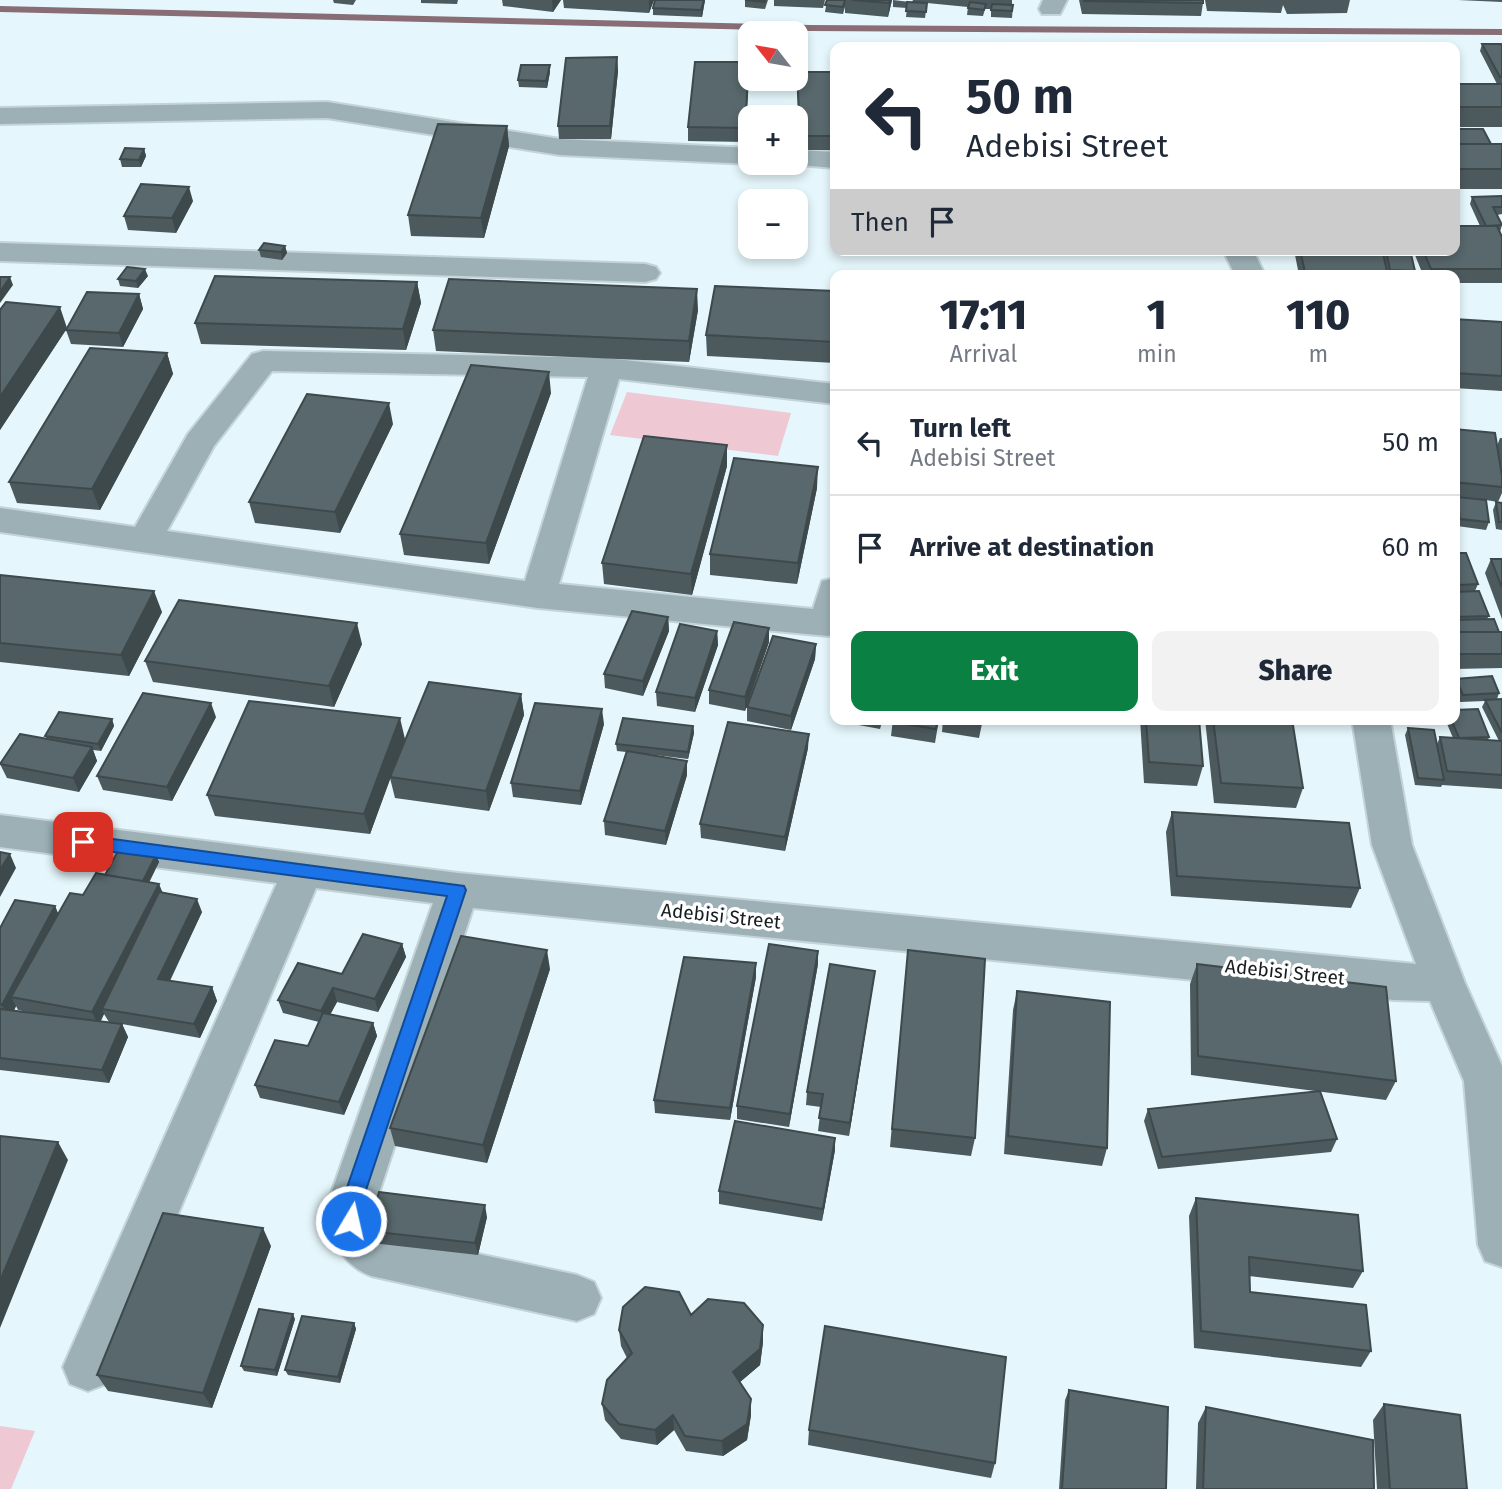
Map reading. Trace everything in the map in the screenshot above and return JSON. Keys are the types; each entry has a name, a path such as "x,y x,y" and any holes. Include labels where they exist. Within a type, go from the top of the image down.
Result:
{"street":[{"path":"0,116 327,110 560,147 738,155"},
{"path":"808,159 830,160"},
{"path":"0,252 645,273"},
{"path":"146,539 200,442 263,361 607,368 830,393"},
{"path":"538,595 607,368"},
{"path":"0,520 538,595 828,623 830,614"},
{"path":"1372,725 1392,845 1444,983 1486,1080 1502,1245"},
{"name":"Adebisi Street","path":"0,831 458,890 1394,982 1444,983"},
{"path":"88,1367 304,869"},
{"path":"458,890 350,1208 351,1221 362,1245 371,1254 578,1298"}],"shaded area":[{"path":"627,392 791,413 778,456 610,435"},
{"path":"0,1426 35,1431 11,1489 0,1489"}],"building":[{"path":"655,0 704,0 701,10 653,8"},
{"path":"827,0 845,0 843,7 825,5"},
{"path":"852,0 890,0 889,3"},
{"path":"1203,0 1203,3 1084,1"},
{"path":"907,2 927,3 926,12 906,11"},
{"path":"970,2 986,4 984,10 968,8"},
{"path":"992,4 1013,5 1012,11 991,10"},
{"path":"1482,44 1501,44 1502,77 1500,77"},
{"path":"617,57 610,126 558,126 566,58"},
{"path":"695,62 738,62 738,91 747,91 746,105 738,105 738,128 688,127"},
{"path":"521,65 550,65 546,81 518,80"},
{"path":"808,72 830,72 830,136 808,136 808,105 799,105 798,91 808,91"},
{"path":"1460,84 1502,84 1502,107 1460,107"},
{"path":"438,124 507,126 481,218 408,215"},
{"path":"1460,129 1483,129 1491,144 1460,144"},
{"path":"1460,144 1502,144 1502,169 1460,169"},
{"path":"125,148 144,149 139,160 120,159"},
{"path":"141,184 189,187 172,218 124,216"},
{"path":"1502,196 1502,207 1493,207 1502,225 1486,226 1472,197"},
{"path":"1460,226 1497,226 1502,237 1502,269 1431,269 1426,256 1460,256"},
{"path":"264,243 285,246 281,252 259,250"},
{"path":"1301,256 1383,256 1387,270 1305,270"},
{"path":"1387,256 1411,256 1415,270 1390,270"},
{"path":"127,267 145,269 136,281 118,279"},
{"path":"215,276 417,282 403,329 195,323"},
{"path":"0,277 10,277 0,292"},
{"path":"449,279 697,289 689,341 433,330"},
{"path":"715,286 830,291 830,342 706,335"},
{"path":"87,292 139,294 119,333 66,330"},
{"path":"6,302 60,307 0,397 0,310"},
{"path":"1460,319 1502,322 1502,376 1460,373"},
{"path":"90,348 167,353 92,489 9,482"},
{"path":"471,365 549,372 486,543 400,534"},
{"path":"307,394 389,403 335,512 249,502"},
{"path":"1460,430 1495,433 1502,487 1460,483"},
{"path":"644,436 727,445 691,574 602,563"},
{"path":"734,458 818,467 798,563 710,554"},
{"path":"1460,497 1486,500 1489,522 1460,519"},
{"path":"1496,502 1502,503 1502,522 1499,522"},
{"path":"1460,553 1466,553 1478,584 1460,585"},
{"path":"1491,559 1502,559 1502,588"},
{"path":"0,575 154,591 121,655 0,643"},
{"path":"1479,591 1489,616 1460,617 1460,592"},
{"path":"179,600 357,623 329,686 145,661"},
{"path":"632,611 668,617 643,681 604,674"},
{"path":"1494,619 1499,632 1460,632 1460,620"},
{"path":"734,622 769,628 745,697 709,690"},
{"path":"680,624 717,631 695,698 656,692"},
{"path":"1460,632 1502,632 1502,654 1460,654"},
{"path":"773,636 816,644 791,716 747,707"},
{"path":"1492,676 1499,693 1463,695 1460,679"},
{"path":"429,682 521,694 486,791 390,777"},
{"path":"143,693 211,703 167,787 97,776"},
{"path":"1502,699 1502,733 1485,700"},
{"path":"249,701 400,718 364,814 207,795"},
{"path":"535,703 602,709 580,791 511,783"},
{"path":"1478,709 1489,737 1459,738 1454,725 1460,725 1460,710"},
{"path":"59,712 112,719 98,744 45,736"},
{"path":"623,718 693,726 688,752 616,744"},
{"path":"728,722 809,734 785,837 700,824"},
{"path":"911,725 937,725 936,729"},
{"path":"1146,725 1200,725 1203,766 1149,762"},
{"path":"1214,725 1293,725 1303,788 1221,783"},
{"path":"1408,728 1434,730 1444,780 1418,778"},
{"path":"20,734 92,747 73,778 0,764"},
{"path":"1440,737 1502,741 1502,775 1447,771"},
{"path":"627,751 687,761 665,831 604,821"},
{"path":"1172,812 1349,823 1360,888 1177,876"},
{"path":"119,849 156,855 143,881 105,875"},
{"path":"0,852 10,854 0,870"},
{"path":"96,873 159,884 92,1012 11,997 70,893 83,895"},
{"path":"159,892 197,899 158,979 212,987 194,1024 102,1009"},
{"path":"15,900 55,906 2,1005 0,928"},
{"path":"363,934 402,944 375,999 333,988 321,1011 278,1000 298,963 342,974"},
{"path":"461,936 547,950 483,1145 390,1128"},
{"path":"769,944 818,951 790,1114 737,1106"},
{"path":"908,950 985,959 975,1138 892,1129"},
{"path":"684,957 756,963 730,1108 654,1100"},
{"path":"830,964 875,971 850,1123 819,1118 823,1094 807,1092"},
{"path":"1197,964 1386,987 1396,1081 1198,1056"},
{"path":"1017,991 1110,1002 1107,1148 1008,1136"},
{"path":"0,1009 122,1024 102,1070 0,1058"},
{"path":"323,1013 373,1023 339,1102 255,1085 275,1040 308,1046"},
{"path":"1320,1091 1337,1139 1162,1157 1148,1109"},
{"path":"735,1121 835,1138 823,1209 719,1191"},
{"path":"0,1136 58,1142 0,1281"},
{"path":"379,1192 485,1205 475,1243 368,1231"},
{"path":"1196,1198 1358,1215 1363,1271 1249,1257 1250,1292 1366,1305 1371,1351 1201,1331"},
{"path":"163,1213 263,1228 203,1393 97,1375"},
{"path":"645,1287 679,1292 691,1315 708,1299 744,1303 763,1325 760,1349 733,1372 751,1399 747,1424 722,1441 685,1436 673,1415 655,1430 619,1424 602,1404 607,1380 632,1353 619,1330 623,1307"},
{"path":"259,1309 293,1314 275,1370 241,1366"},
{"path":"302,1316 354,1323 338,1377 285,1370"},
{"path":"825,1326 1006,1357 995,1463 809,1430"},
{"path":"1069,1390 1168,1407 1166,1489 1062,1489"},
{"path":"1384,1404 1460,1415 1467,1489 1390,1489"},
{"path":"1206,1407 1373,1440 1374,1489 1203,1489"}],"waterway":[{"path":"0,9 810,28 1502,32"}],"route":[{"path":"83,842 458,890 350,1208 351,1221"}]}
